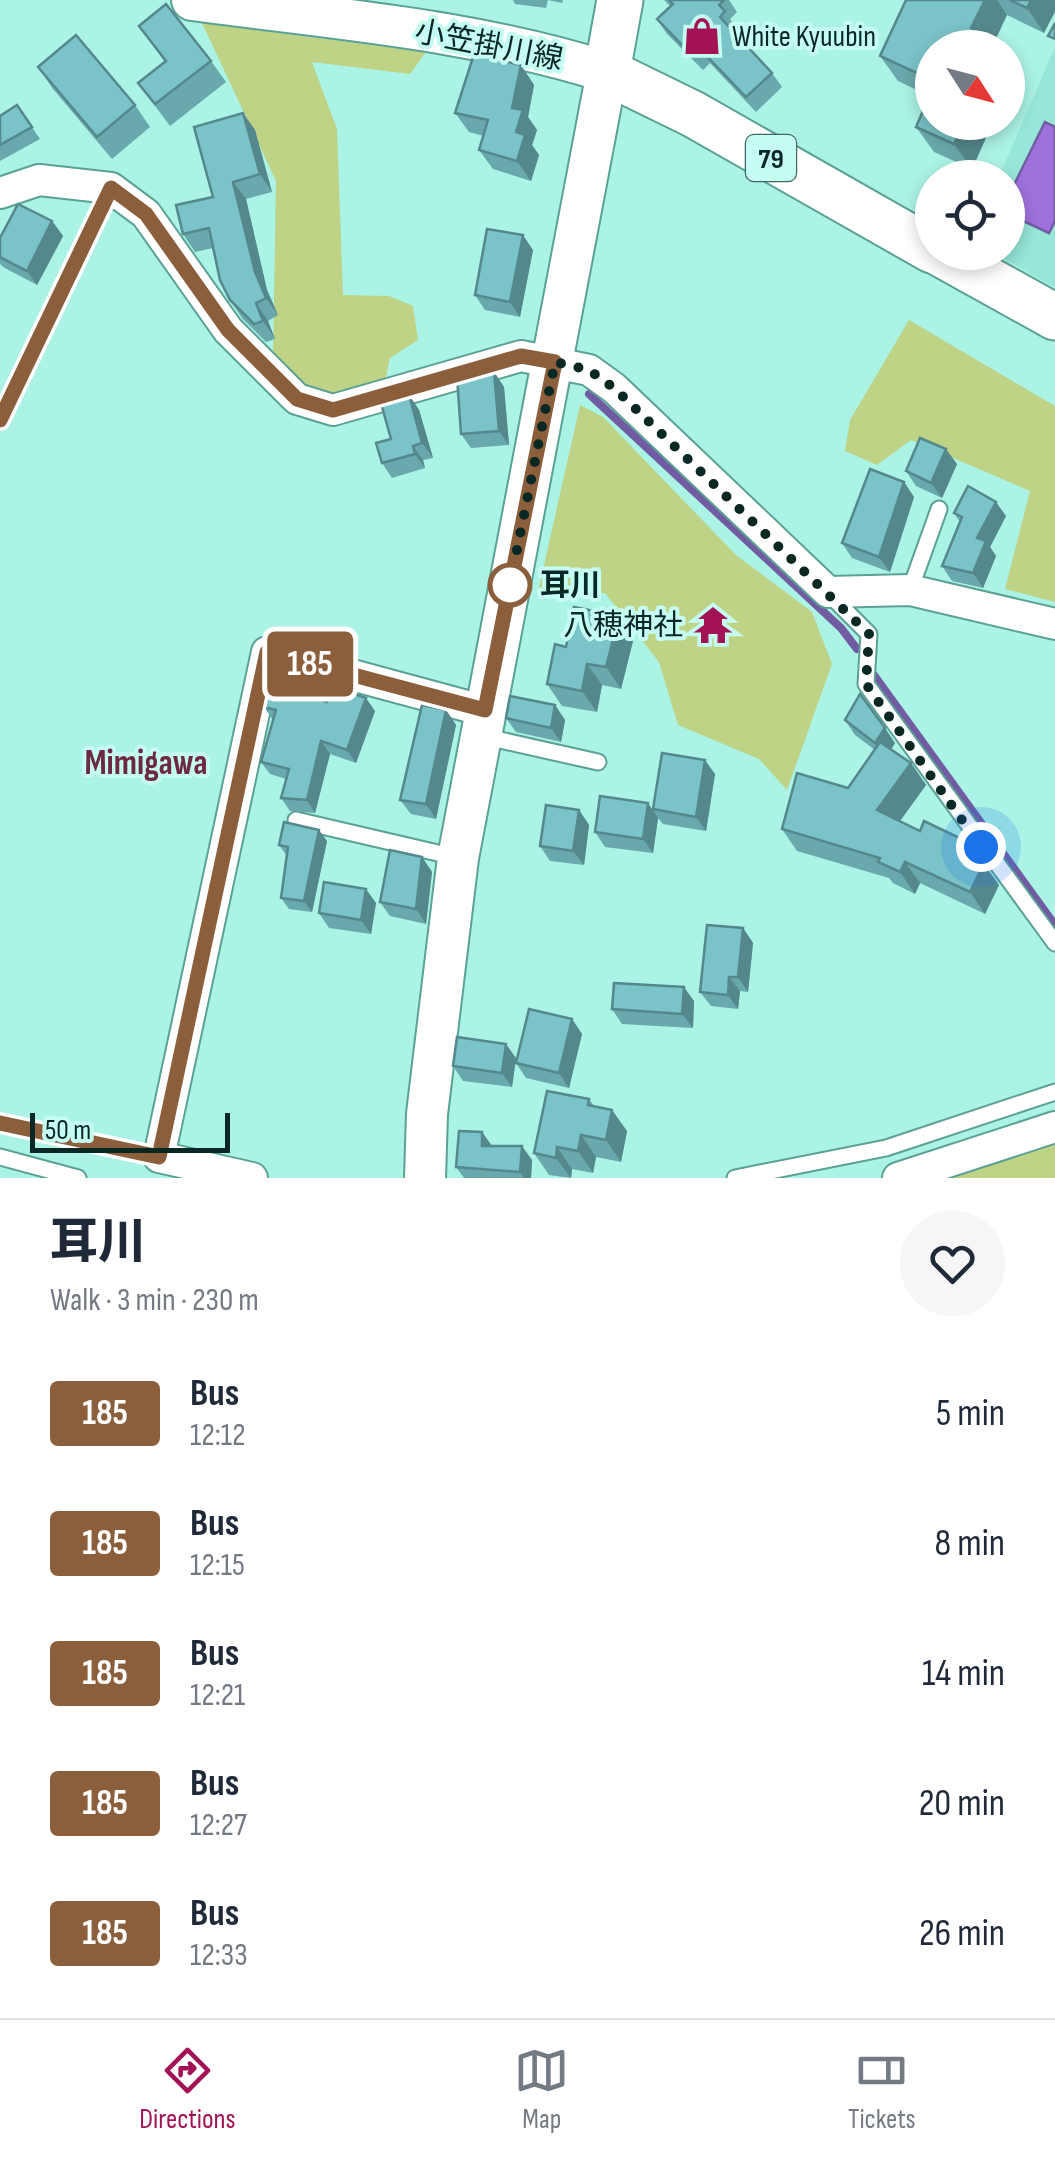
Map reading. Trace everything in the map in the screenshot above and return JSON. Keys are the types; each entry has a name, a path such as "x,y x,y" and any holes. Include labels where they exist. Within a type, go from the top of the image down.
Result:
{"main road":[{"path":"607,72 620,0"},
{"name":"79","path":"607,72 693,114 915,240"},
{"name":"79","path":"970,270 1055,317"}],"street":[{"name":"小笠掛川線","path":"192,0 446,32 533,49 607,72"},
{"path":"425,1178 426,1114 458,858 607,72"},
{"path":"0,194 39,180 111,188 146,214 228,330 297,399 333,410 521,356 589,370 614,388 828,592 910,590 1055,624"},
{"path":"252,1178 159,1157 267,652 483,724"},
{"path":"898,1178 1055,1128"}],"lane":[{"path":"0,420 111,188"},
{"path":"910,590 939,508"},
{"path":"828,592 869,634 866,684 1055,943"},
{"path":"483,724 598,762"},
{"path":"296,820 458,858"},
{"path":"736,1178 886,1148 1055,1092"},
{"path":"0,1123 159,1157"},
{"path":"0,1157 78,1178"}],"shaded area":[{"path":"202,23 426,52 410,74 312,62 337,129 343,295 389,296 413,306 418,340 390,358 386,377 351,391 325,392 302,381 273,358 276,181"},
{"path":"1055,47 1055,288 1024,270 1025,160 1006,160 1015,140 1025,140 1025,117"},
{"path":"1045,122 1055,127 1055,221 1049,233 1025,222 1025,163"},
{"path":"909,320 1055,406 1055,602 1005,589 1030,491 911,440 877,465 845,451 850,420"},
{"path":"580,405 603,417 736,555 812,612 832,664 787,790 759,759 678,725 659,662 605,593 538,592"},
{"path":"1055,1142 1055,1178 926,1178"}],"building":[{"path":"669,0 724,0 719,5 725,11 720,17 772,73 746,97 700,49 693,56 657,19 673,4"},
{"path":"906,0 985,0 971,28 976,30 915,30 915,72 880,56"},
{"path":"1010,0 1031,0 1027,8"},
{"path":"166,4 211,61 155,104 138,83 166,61 139,26"},
{"path":"76,35 135,105 97,137 38,67"},
{"path":"474,54 521,65 512,108 523,110 516,132 525,135 517,161 479,150 488,120 455,113"},
{"path":"17,105 32,127 0,145 0,116"},
{"path":"243,113 260,174 233,182 255,272 266,298 256,303 263,321 254,324 230,300 220,280 209,228 183,234 176,205 213,197 194,127"},
{"path":"18,204 52,221 27,271 0,257 0,238"},
{"path":"487,229 523,235 510,302 475,295"},
{"path":"494,372 499,431 461,434 457,377"},
{"path":"409,395 422,443 413,446 415,454 382,463 376,443 391,439 381,403"},
{"path":"920,438 946,449 931,483 906,471"},
{"path":"870,469 904,482 879,557 842,543"},
{"path":"968,486 996,502 977,538 986,541 973,573 942,566 962,517 954,513"},
{"path":"574,607 619,616 606,667 587,664 582,691 547,684 555,644 566,647"},
{"path":"271,685 327,702 332,686 366,698 347,750 321,741 307,800 281,798 289,769 261,762 276,710 264,707"},
{"path":"860,694 885,728 875,743 845,720"},
{"path":"510,696 555,705 551,728 506,718"},
{"path":"422,705 446,710 426,804 400,800"},
{"path":"880,742 911,763 877,810 920,831 924,821 968,842 967,853 984,863 970,892 905,862 900,872 878,862 880,858 782,829 797,773 848,788"},
{"path":"662,753 705,760 696,817 653,809"},
{"path":"600,796 648,803 643,839 595,832"},
{"path":"546,805 579,810 573,851 540,846"},
{"path":"284,822 319,830 304,901 281,898 288,847 279,845"},
{"path":"390,850 422,857 416,909 380,902"},
{"path":"324,882 366,889 361,920 319,913"},
{"path":"707,925 743,928 738,977 729,977 728,995 700,992"},
{"path":"614,983 684,987 682,1014 612,1009"},
{"path":"529,1009 572,1019 559,1073 516,1063"},
{"path":"457,1037 506,1044 502,1073 453,1066"},
{"path":"547,1091 589,1099 588,1105 612,1110 606,1140 581,1135 578,1151 557,1147 556,1158 534,1153"},
{"path":"459,1131 482,1132 482,1146 522,1146 520,1172 456,1167"}],"waterway":[{"path":"589,394 841,628 857,649"},
{"path":"874,675 1055,925"}],"bus line":[{"name":"185","path":"0,420 111,188 146,214 228,330 297,399 333,410 521,356 555,362 485,710 267,652 159,1157 0,1123"}],"place":[{"name":"White Kyuubin","path":"702,36"},
{"name":"耳川","path":"510,585"},
{"name":"八穂神社","path":"713,625"}],"district":[{"name":"Mimigawa","path":"146,762"}],"route":[{"path":"510,585 508,594 555,362 589,370 614,388 869,634 866,684 981,847"}]}
